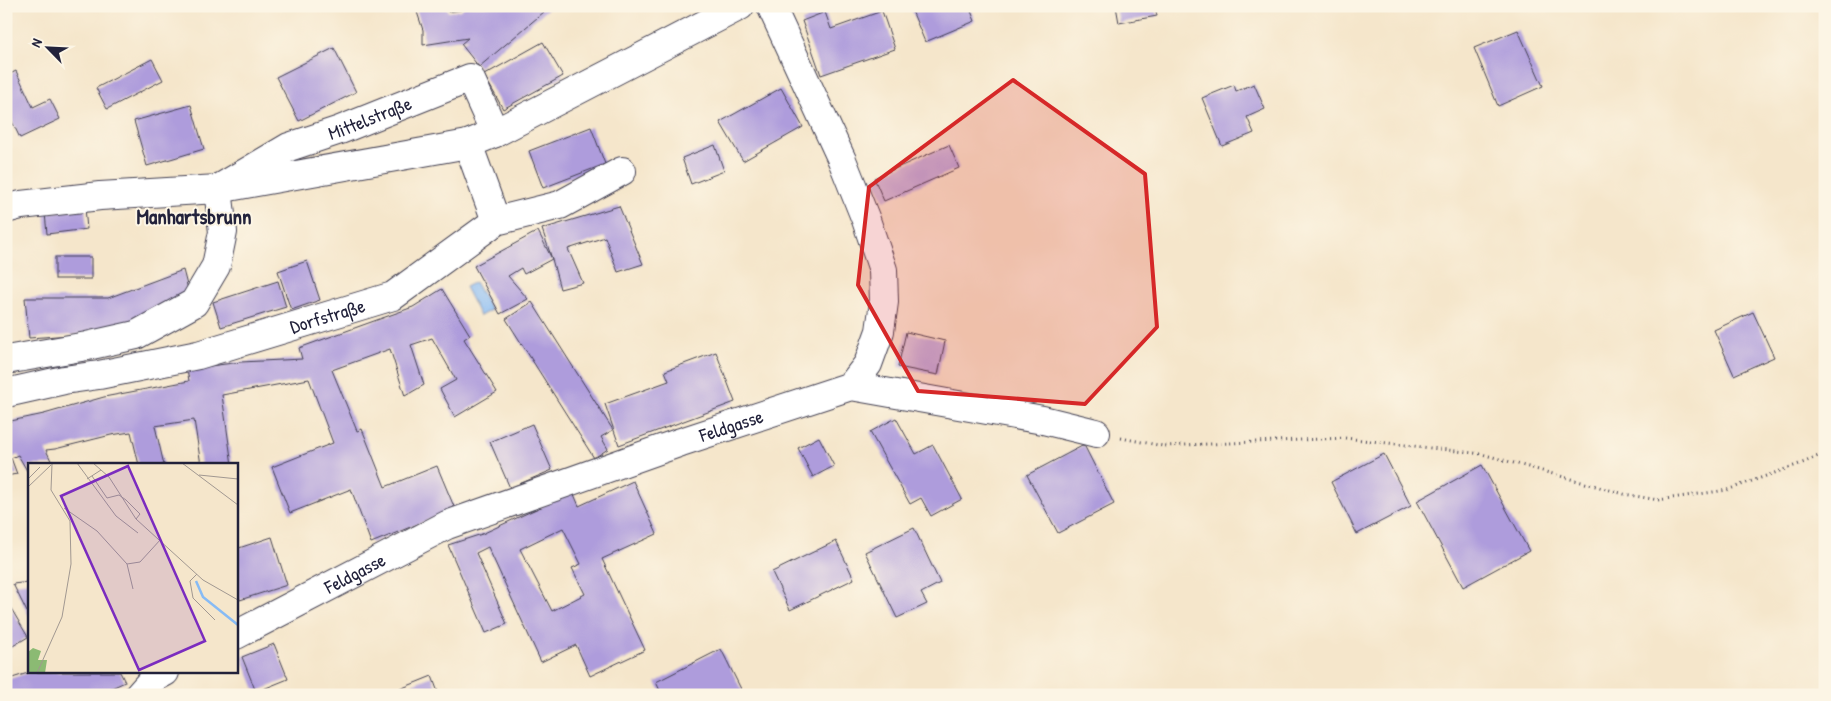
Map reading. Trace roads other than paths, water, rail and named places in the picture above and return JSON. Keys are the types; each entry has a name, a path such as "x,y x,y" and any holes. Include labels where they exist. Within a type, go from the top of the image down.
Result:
{"street":[{"name":"Mittelstraße","path":"6,209 21,205 100,196 218,189 468,144 494,133 740,6"},
{"path":"770,6 842,160 866,220 883,270 884,302 880,331 868,364 851,386 1043,420 1096,433"},
{"name":"Mittelstraße","path":"218,189 289,147 340,130 470,78 494,133"},
{"path":"468,144 496,221"},
{"name":"Dorfstraße","path":"6,393 64,380 198,356 392,296 496,221 560,205 622,171"},
{"path":"6,360 87,346 136,335 194,303 216,266 222,241 223,232 218,189"},
{"name":"Feldgasse","path":"238,634 447,525 681,442 851,386"},
{"path":"139,695 154,678 161,674"}],"water":[{"path":"475,282 491,310 480,316 465,287"}],"district":[{"name":"Manhartsbrunn","path":"194,217"}]}
